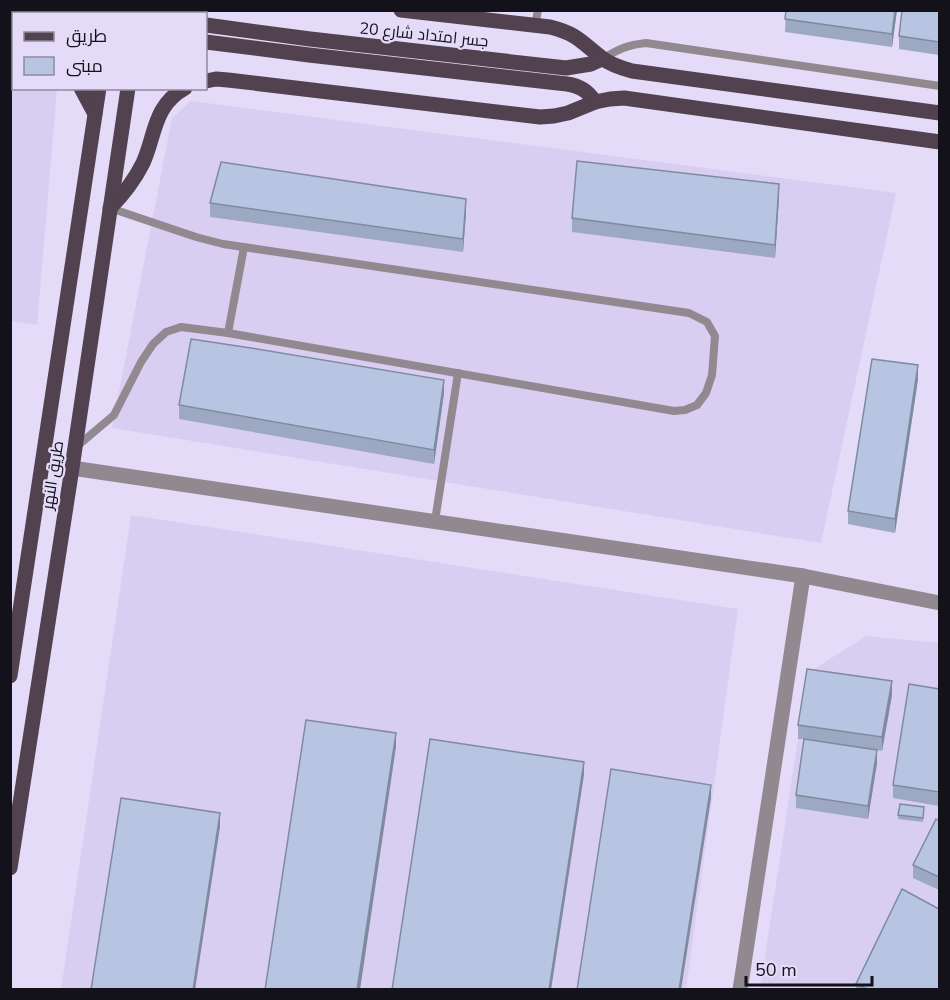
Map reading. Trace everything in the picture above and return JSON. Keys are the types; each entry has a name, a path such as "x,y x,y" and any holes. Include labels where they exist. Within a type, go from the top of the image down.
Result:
{"main road":[{"path":"91,10 112,12"},
{"path":"400,10 536,18 579,38 602,59 616,67 632,71 939,113"},
{"name":"جسر امتداد شارع 20","path":"207,25 566,68 591,64 602,59"},
{"name":"جسر امتداد شارع 20","path":"207,42 576,85 584,89 595,102"},
{"path":"207,81 228,80 540,117 568,113 595,102 624,98 939,142"},
{"path":"82,90 95,114"},
{"name":"طريق النهر","path":"10,676 15,611 99,90"},
{"name":"طريق النهر","path":"10,868 128,90"},
{"path":"110,208 124,194 144,161 156,120 162,109 170,99 182,90"},
{"path":"914,138 920,110"}],"street":[{"path":"72,468 803,576 939,603"},
{"path":"741,990 803,576"}],"lane":[{"path":"602,59 616,50 646,43 939,86"},
{"path":"75,448 114,415 141,362 153,344 166,332 181,327 228,333 674,411 685,410 697,405 706,393 712,375 715,336 707,322 689,313 223,244 110,208"},
{"path":"228,333 244,247"},
{"path":"435,522 458,373"}],"shaded area":[{"path":"11,76 12,90 57,90 37,325 11,321"},
{"path":"191,101 896,193 821,543 112,428 172,118"},
{"path":"131,515 738,609 686,989 61,990"},
{"path":"866,636 939,643 939,989 760,990 808,673"}],"building":[{"path":"786,10 895,10 892,34 785,19"},
{"path":"902,10 939,10 939,42 899,36"},
{"path":"577,161 779,184 775,245 572,218"},
{"path":"221,162 466,199 463,239 210,203"},
{"path":"191,339 444,380 434,450 179,405"},
{"path":"872,359 918,365 895,519 848,511"},
{"path":"807,669 892,681 882,737 798,725"},
{"path":"909,684 939,689 939,792 893,785"},
{"path":"306,720 396,733 357,990 265,990"},
{"path":"430,739 584,762 549,990 392,990"},
{"path":"804,739 877,750 868,806 796,795"},
{"path":"611,769 711,785 679,990 577,990"},
{"path":"121,798 220,813 193,990 91,990"},
{"path":"900,804 924,807 923,818 898,815"},
{"path":"936,819 939,821 939,877 913,865"},
{"path":"902,889 939,909 939,990 869,990 856,984"}]}
